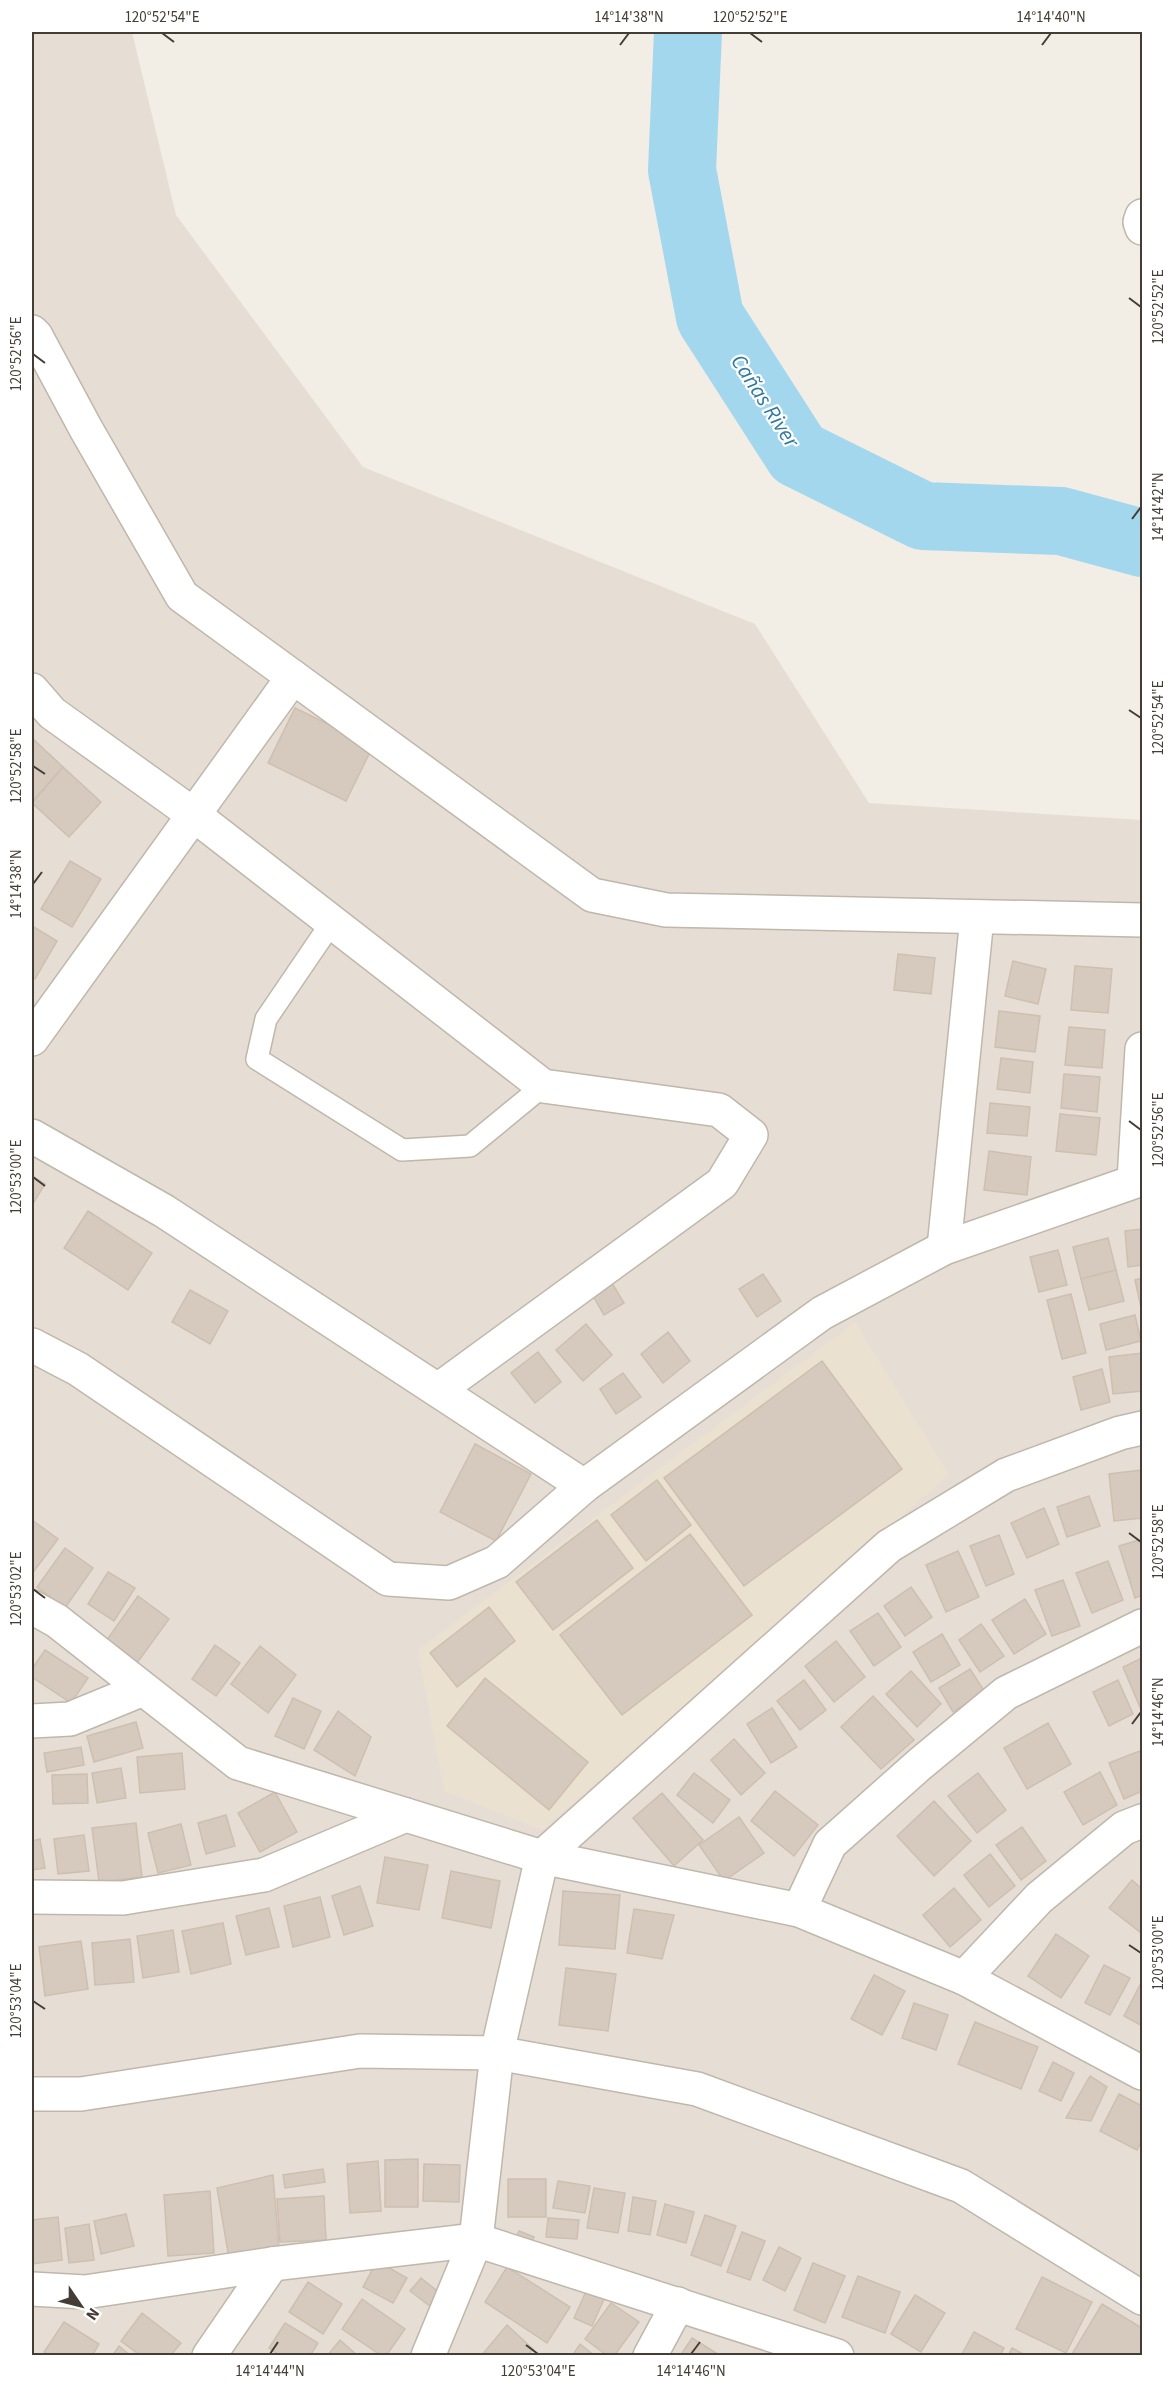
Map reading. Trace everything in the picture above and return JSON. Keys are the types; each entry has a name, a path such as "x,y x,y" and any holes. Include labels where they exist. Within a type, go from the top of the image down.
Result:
{"street":[{"path":"1143,216 1140,222 1143,228"},
{"path":"32,332 182,596 592,895 666,910 1143,920"},
{"path":"32,1039 293,677"},
{"path":"32,690 52,713 194,815 543,1086 719,1110 750,1135 722,1183 438,1390"},
{"path":"944,1248 977,917"},
{"path":"32,1345 78,1369 388,1579 449,1583 497,1562 584,1486 822,1312 944,1248 1138,1179 1143,1049"},
{"path":"32,1136 164,1211 584,1486"},
{"path":"428,2355 476,2240 498,2053 542,1857 889,1546 1006,1475 1120,1433 1143,1428"},
{"path":"32,1607 57,1621 238,1763 542,1857 799,1910 964,1978 1143,2073"},
{"path":"799,1910 830,1844 920,1764 1006,1693 1143,1626"},
{"path":"32,1721 70,1719 142,1689"},
{"path":"32,1897 123,1898 264,1875 406,1815"},
{"path":"964,1978 1039,1898 1136,1830"},
{"path":"32,2094 81,2094 360,2051 498,2053 697,2089 961,2186 1143,2298"},
{"path":"33,2291 85,2292 272,2264 476,2240 837,2355"},
{"path":"208,2355 272,2264"},
{"path":"650,2355 678,2304"}],"lane":[{"path":"332,922 266,1019 257,1059 402,1150 470,1146 543,1086"}],"shaded area":[{"path":"32,32 132,32 176,215 363,467 755,624 869,803 1142,820 1142,2355 32,2356"},
{"path":"855,1322 949,1475 542,1830 444,1791 418,1650"}],"building":[{"path":"295,708 373,746 346,801 268,763"},
{"path":"32,738 63,767 32,802"},
{"path":"63,767 101,802 69,837 32,803"},
{"path":"70,861 101,879 72,927 41,909"},
{"path":"32,926 57,941 35,979 32,977"},
{"path":"898,954 935,958 931,994 894,990"},
{"path":"1013,961 1046,969 1038,1004 1005,996"},
{"path":"1075,966 1112,969 1108,1013 1071,1010"},
{"path":"999,1011 1040,1016 1035,1052 995,1047"},
{"path":"1069,1027 1105,1030 1102,1068 1065,1065"},
{"path":"1001,1058 1033,1062 1030,1093 997,1089"},
{"path":"1064,1074 1100,1077 1097,1112 1061,1108"},
{"path":"990,1103 1030,1107 1027,1136 987,1133"},
{"path":"1060,1114 1100,1118 1096,1155 1056,1151"},
{"path":"989,1151 1031,1157 1027,1195 984,1190"},
{"path":"32,1176 45,1184 32,1205"},
{"path":"88,1211 152,1253 128,1290 64,1248"},
{"path":"1142,1229 1142,1265 1128,1267 1125,1231"},
{"path":"1108,1238 1116,1270 1081,1279 1073,1247"},
{"path":"1058,1250 1067,1285 1039,1292 1030,1257"},
{"path":"1116,1270 1124,1301 1089,1310 1081,1279"},
{"path":"606,1273 624,1303 604,1315 586,1284"},
{"path":"763,1274 781,1301 757,1317 739,1289"},
{"path":"1142,1278 1142,1312 1135,1280"},
{"path":"190,1290 228,1311 210,1344 172,1322"},
{"path":"1071,1294 1086,1353 1062,1359 1047,1300"},
{"path":"1135,1315 1141,1341 1106,1350 1100,1324"},
{"path":"586,1324 612,1355 583,1381 556,1350"},
{"path":"668,1332 690,1361 663,1383 641,1354"},
{"path":"538,1352 561,1382 535,1403 511,1373"},
{"path":"1142,1353 1142,1391 1113,1394 1109,1357"},
{"path":"822,1361 902,1469 744,1586 664,1478"},
{"path":"1102,1369 1110,1402 1081,1410 1073,1377"},
{"path":"623,1373 641,1397 616,1414 600,1389"},
{"path":"475,1444 531,1474 496,1541 440,1512"},
{"path":"1141,1470 1142,1518 1114,1521 1109,1474"},
{"path":"657,1480 691,1525 646,1561 611,1515"},
{"path":"1089,1496 1100,1526 1067,1537 1057,1507"},
{"path":"1044,1508 1059,1544 1027,1558 1011,1523"},
{"path":"32,1520 58,1539 34,1571 32,1569"},
{"path":"597,1520 633,1568 553,1630 516,1582"},
{"path":"690,1534 752,1615 622,1715 560,1635"},
{"path":"999,1535 1014,1574 986,1586 970,1546"},
{"path":"1142,1539 1142,1595 1135,1598 1119,1546"},
{"path":"65,1548 93,1568 65,1608 37,1587"},
{"path":"958,1551 979,1597 946,1612 926,1565"},
{"path":"1108,1561 1123,1600 1092,1613 1076,1573"},
{"path":"108,1572 135,1588 114,1621 88,1604"},
{"path":"1063,1580 1080,1626 1052,1636 1035,1590"},
{"path":"911,1587 932,1617 905,1636 884,1606"},
{"path":"138,1596 169,1619 137,1663 106,1641"},
{"path":"1025,1599 1046,1634 1014,1654 992,1620"},
{"path":"489,1607 515,1641 457,1687 430,1653"},
{"path":"878,1613 901,1647 874,1666 850,1631"},
{"path":"981,1624 1004,1656 980,1672 959,1640"},
{"path":"942,1634 960,1665 931,1682 913,1652"},
{"path":"836,1641 865,1677 834,1702 805,1666"},
{"path":"215,1645 240,1663 216,1696 192,1679"},
{"path":"260,1646 296,1675 268,1713 231,1684"},
{"path":"45,1650 88,1678 71,1703 32,1677 32,1669"},
{"path":"1142,1658 1142,1712 1123,1667"},
{"path":"970,1669 985,1692 953,1712 939,1688"},
{"path":"911,1671 941,1704 917,1727 886,1694"},
{"path":"485,1678 588,1762 549,1810 447,1726"},
{"path":"804,1680 826,1710 800,1730 777,1701"},
{"path":"1118,1680 1133,1714 1109,1726 1093,1692"},
{"path":"873,1696 914,1740 881,1769 841,1727"},
{"path":"293,1698 321,1711 304,1749 275,1736"},
{"path":"772,1708 797,1747 771,1763 747,1724"},
{"path":"338,1711 371,1737 355,1776 314,1750"},
{"path":"136,1722 143,1748 94,1762 87,1736"},
{"path":"1048,1723 1071,1764 1027,1789 1004,1748"},
{"path":"734,1739 765,1773 741,1795 711,1760"},
{"path":"81,1747 84,1765 47,1772 44,1753"},
{"path":"1142,1750 1142,1791 1124,1799 1109,1763"},
{"path":"182,1753 185,1789 140,1793 137,1757"},
{"path":"121,1768 126,1798 97,1803 92,1773"},
{"path":"1100,1772 1117,1805 1083,1825 1064,1792"},
{"path":"694,1773 730,1800 713,1823 677,1795"},
{"path":"978,1773 1006,1810 977,1833 948,1796"},
{"path":"87,1774 88,1803 53,1804 52,1775"},
{"path":"775,1791 818,1825 794,1856 751,1821"},
{"path":"275,1792 297,1832 260,1852 238,1813"},
{"path":"662,1793 703,1840 674,1866 633,1818"},
{"path":"934,1801 971,1841 934,1876 897,1836"},
{"path":"226,1815 235,1846 206,1854 198,1823"},
{"path":"739,1817 764,1853 724,1881 699,1845"},
{"path":"136,1823 142,1877 99,1882 92,1828"},
{"path":"181,1824 191,1865 158,1873 148,1833"},
{"path":"1022,1827 1046,1861 1021,1880 996,1845"},
{"path":"84,1835 89,1871 58,1874 54,1839"},
{"path":"40,1839 45,1868 32,1870 32,1841"},
{"path":"990,1854 1015,1886 989,1907 964,1875"},
{"path":"385,1857 428,1865 419,1910 377,1903"},
{"path":"451,1871 500,1881 491,1928 442,1918"},
{"path":"1132,1880 1142,1889 1142,1928 1140,1932 1109,1908"},
{"path":"360,1886 373,1926 344,1935 332,1896"},
{"path":"954,1888 981,1920 950,1947 923,1915"},
{"path":"563,1891 620,1895 615,1949 559,1945"},
{"path":"320,1897 330,1937 293,1947 284,1906"},
{"path":"269,1908 279,1947 246,1955 236,1916"},
{"path":"634,1909 674,1915 662,1959 627,1953"},
{"path":"223,1923 231,1964 191,1974 182,1931"},
{"path":"173,1930 179,1972 143,1978 137,1936"},
{"path":"1056,1934 1089,1956 1061,1998 1028,1976"},
{"path":"130,1939 134,1982 95,1985 92,1943"},
{"path":"81,1941 88,1989 45,1996 39,1947"},
{"path":"1104,1965 1130,1978 1110,2015 1085,2003"},
{"path":"566,1968 616,1974 608,2031 559,2025"},
{"path":"874,1975 905,1991 882,2035 851,2019"},
{"path":"1142,1981 1142,2026 1124,2016"},
{"path":"914,2003 948,2015 936,2050 902,2038"},
{"path":"975,2022 1038,2047 1021,2089 958,2064"},
{"path":"1053,2062 1074,2073 1061,2101 1039,2091"},
{"path":"1090,2076 1107,2087 1091,2121 1066,2118"},
{"path":"1119,2094 1142,2106 1142,2140 1137,2150 1100,2131"},
{"path":"418,2159 418,2207 385,2207 385,2160"},
{"path":"378,2161 381,2211 350,2213 347,2164"},
{"path":"424,2164 460,2165 459,2202 423,2201"},
{"path":"323,2169 325,2182 285,2188 283,2175"},
{"path":"273,2175 279,2248 229,2258 217,2188"},
{"path":"508,2179 546,2179 546,2217 508,2217"},
{"path":"558,2181 590,2186 585,2213 553,2208"},
{"path":"594,2188 625,2193 618,2233 587,2228"},
{"path":"210,2191 214,2253 168,2256 164,2195"},
{"path":"324,2196 326,2240 280,2242 277,2199"},
{"path":"633,2197 656,2201 650,2235 628,2231"},
{"path":"665,2204 694,2212 686,2243 657,2235"},
{"path":"126,2214 134,2246 101,2254 94,2221"},
{"path":"705,2215 736,2226 721,2266 691,2255"},
{"path":"58,2217 62,2260 32,2264 32,2220"},
{"path":"548,2218 579,2220 577,2239 546,2237"},
{"path":"89,2224 94,2260 69,2263 65,2228"},
{"path":"519,2231 534,2237 528,2250 513,2243"},
{"path":"742,2232 765,2241 750,2280 727,2272"},
{"path":"779,2247 801,2258 785,2291 763,2280"},
{"path":"377,2261 407,2278 393,2303 363,2287"},
{"path":"813,2263 845,2276 825,2323 794,2310"},
{"path":"507,2267 570,2307 547,2343 485,2302"},
{"path":"858,2276 900,2292 885,2333 842,2317"},
{"path":"1042,2277 1092,2302 1066,2353 1016,2329"},
{"path":"421,2278 441,2294 431,2307 410,2291"},
{"path":"308,2282 342,2304 323,2334 289,2312"},
{"path":"588,2287 606,2295 592,2326 574,2318"},
{"path":"915,2295 945,2313 921,2352 891,2334"},
{"path":"362,2299 405,2329 386,2356 382,2356 342,2329"},
{"path":"611,2303 639,2322 614,2356 608,2356 585,2339"},
{"path":"1102,2304 1142,2328 1142,2356 1072,2354"},
{"path":"142,2313 181,2343 170,2356 141,2356 121,2341"},
{"path":"64,2322 99,2344 92,2356 50,2356 44,2352"},
{"path":"285,2323 318,2343 310,2356 281,2356 269,2348"},
{"path":"507,2325 533,2349 527,2356 481,2356"},
{"path":"974,2332 1004,2348 1000,2356 961,2356"},
{"path":"692,2338 721,2356 680,2356"},
{"path":"340,2340 358,2356 327,2356"},
{"path":"580,2344 595,2356 572,2356"},
{"path":"119,2346 131,2356 112,2356"},
{"path":"1012,2348 1027,2356 1008,2356"}],"waterway":[{"name":"Cañas River","path":"688,32 682,170 710,317 798,454 923,516 1061,521 1142,543"}]}
